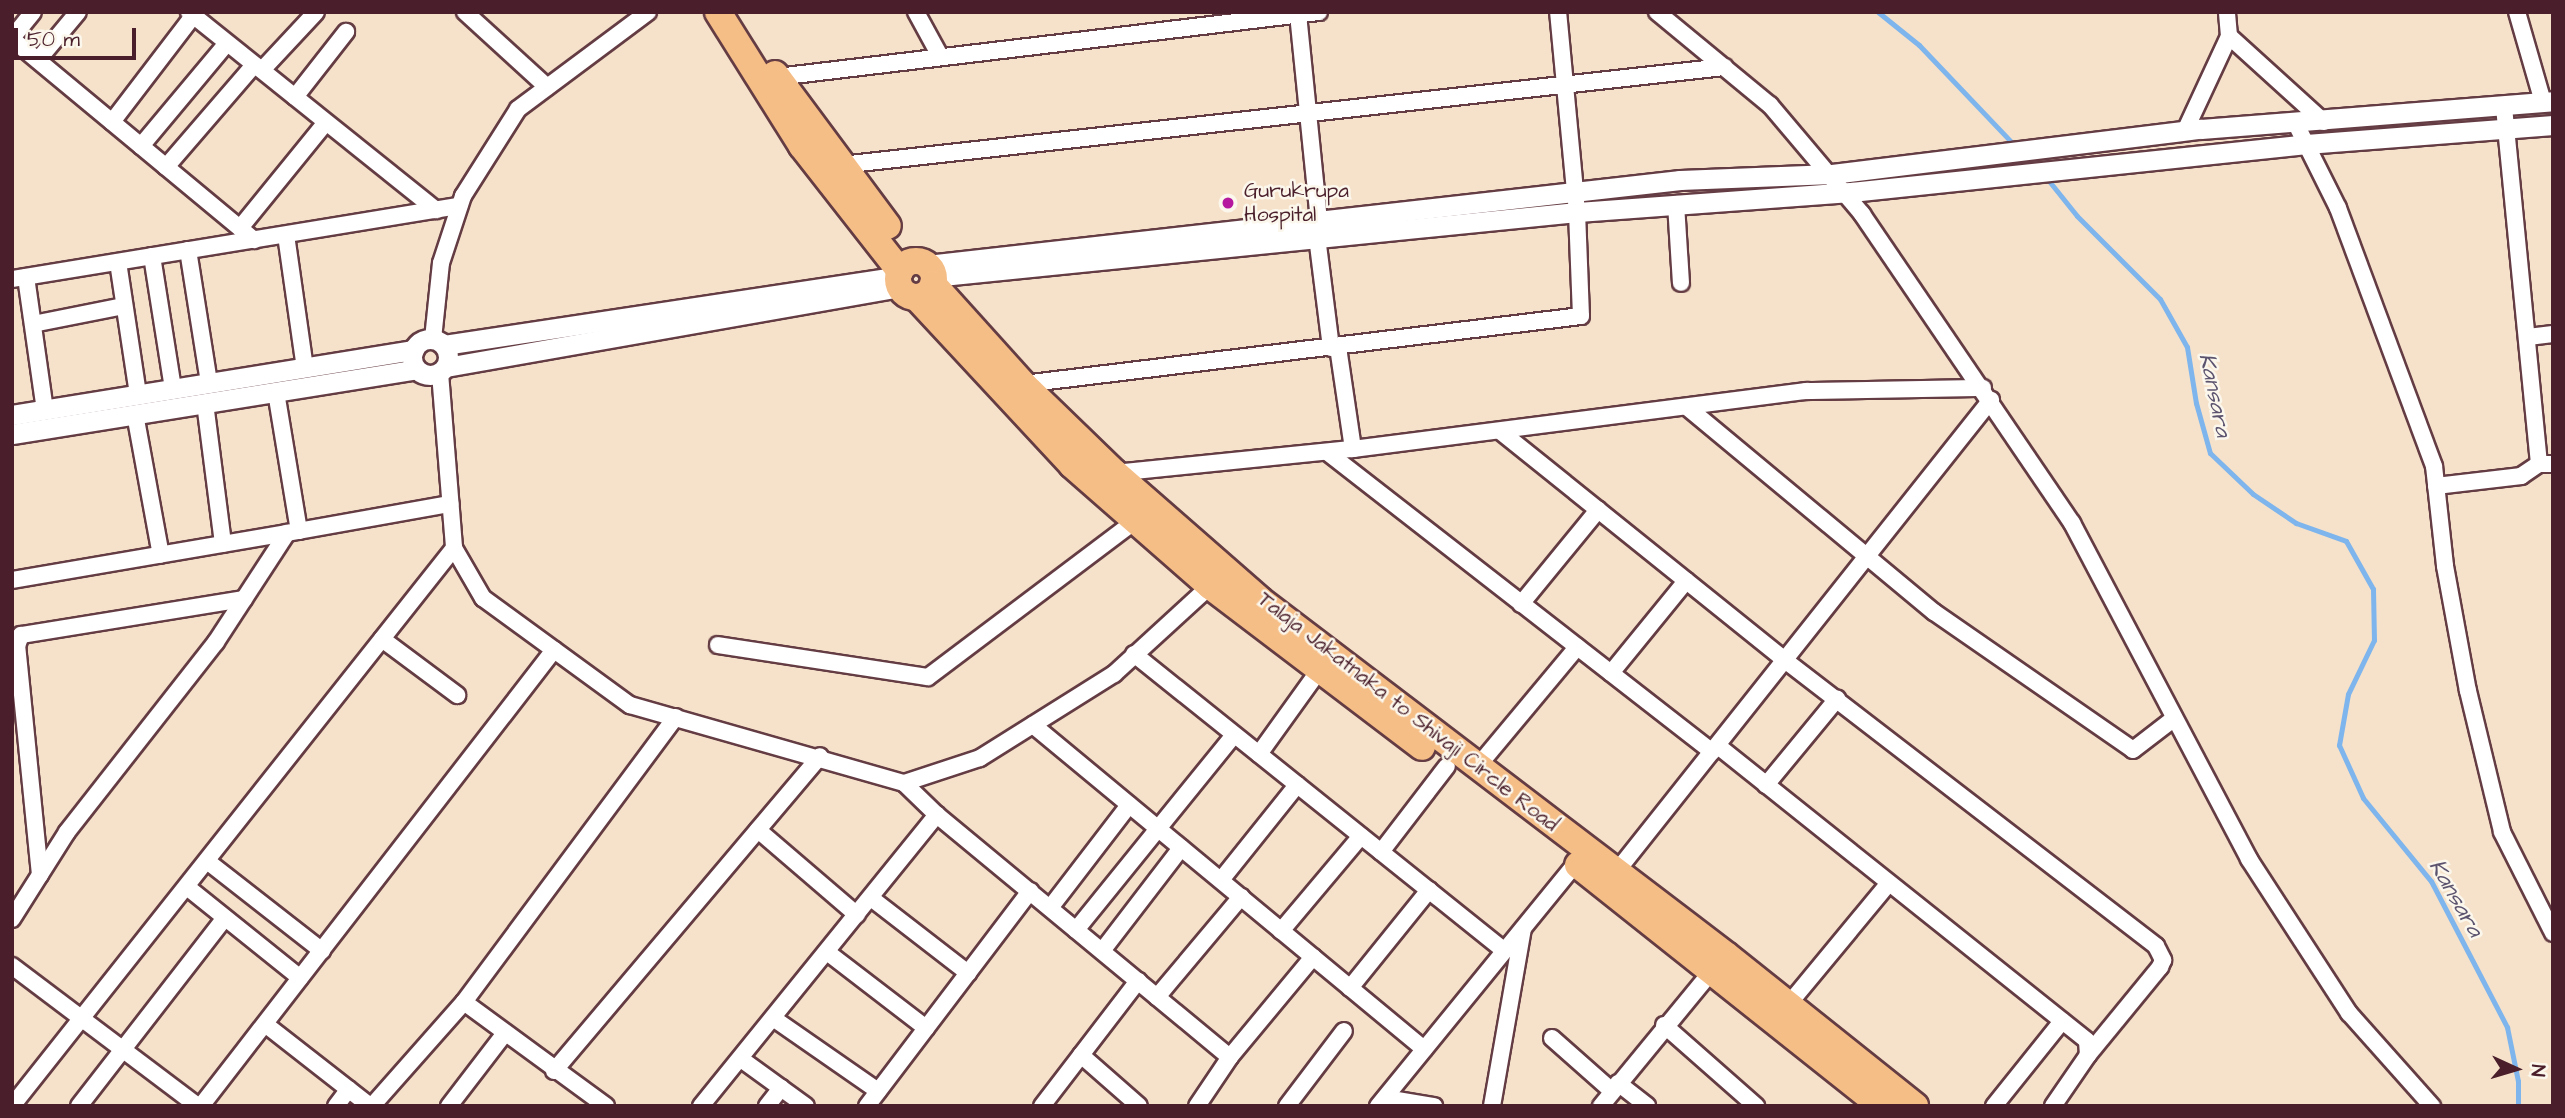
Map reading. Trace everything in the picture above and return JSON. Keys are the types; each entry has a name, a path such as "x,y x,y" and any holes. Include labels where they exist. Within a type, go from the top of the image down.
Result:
{"highway":[{"name":"Talaja Jakatnaka to Shivaji Circle Road","path":"718,12 802,146 1072,465 1210,586 1447,766 1581,857 1788,1005 1915,1106"},
{"name":"Talaja Jakatnaka to Shivaji Circle Road","path":"739,12 777,77 841,165 915,277 1115,473 1260,600 1478,766 1581,857"},
{"name":"Talaja Jakatnaka to Shivaji Circle Road","path":"1610,879 1711,972 1881,1106"}],"street":[{"path":"33,12 12,39 254,240"},
{"path":"38,61 78,12"},
{"path":"166,167 258,68 316,12"},
{"path":"464,12 547,87"},
{"path":"648,12 518,110 460,206 441,263 438,342 443,370 454,548 483,598 630,705 820,756 904,783 937,815 1230,1057"},
{"path":"916,12 940,56"},
{"path":"777,77 1211,18 1319,12"},
{"path":"1023,384 1576,319 1584,309 1558,12"},
{"path":"1657,12 1770,105 1832,174 1841,192 1862,214 1987,394 2072,523 2172,720 2249,859 2349,1013 2432,1106"},
{"path":"2185,131 2229,36 2227,12"},
{"path":"12,415 136,404 173,389 207,393 276,392 415,359 438,342 1317,220 1575,191 1832,174 2185,131 2548,102 2517,12"},
{"path":"111,122 193,13 436,210"},
{"path":"1298,14 1309,114 1317,241 1353,449"},
{"path":"295,97 346,32"},
{"path":"2229,36 2324,122"},
{"path":"141,146 227,43"},
{"path":"841,165 1564,88 1724,67"},
{"path":"2437,486 2521,476 2546,464 2528,337 2504,107"},
{"path":"240,228 326,122"},
{"path":"2296,124 2338,208 2434,466 2445,566 2468,691 2502,832 2553,933"},
{"path":"415,359 427,375 915,277 1317,241 1577,212 1841,192 2082,169 2306,144 2553,125"},
{"path":"1676,204 1681,283"},
{"path":"45,410 33,324 19,278 460,206"},
{"path":"286,234 305,368"},
{"path":"188,250 223,544"},
{"path":"152,256 173,389"},
{"path":"118,262 136,404 161,555"},
{"path":"33,324 124,306"},
{"path":"2528,337 2553,334"},
{"path":"12,434 136,404 207,393 305,368 415,359"},
{"path":"1115,473 1353,449 1806,391 1987,394"},
{"path":"12,919 67,832 216,642 244,598 293,532 276,392"},
{"path":"1610,879 1867,559 1987,394"},
{"path":"1687,407 1934,612 2133,750 2172,720"},
{"path":"1500,431 1787,661 2161,953 2160,967 2088,1055 2053,1106"},
{"path":"1327,452 1611,673 1766,785 2087,1041 2088,1055"},
{"path":"12,580 450,505"},
{"path":"1521,604 1598,509"},
{"path":"718,645 928,677 1135,521"},
{"path":"16,1095 83,1019 454,548"},
{"path":"1611,673 1686,581"},
{"path":"904,783 980,758 1114,674 1210,586"},
{"path":"40,875 17,646 21,635 244,598"},
{"path":"382,639 457,695"},
{"path":"1478,766 1577,647"},
{"path":"12,966 200,1106 554,650"},
{"path":"1134,654 1503,950"},
{"path":"1259,754 1320,669"},
{"path":"1766,785 1837,699"},
{"path":"265,1024 371,1106 464,1002 676,717"},
{"path":"1033,725 1424,1049"},
{"path":"1076,930 1156,827 1234,735"},
{"path":"554,1071 820,756"},
{"path":"1381,852 1447,766"},
{"path":"1221,880 1297,785"},
{"path":"1050,908 1129,805"},
{"path":"701,1106 937,815"},
{"path":"758,830 857,915"},
{"path":"1281,931 1361,836"},
{"path":"1102,951 1181,848"},
{"path":"1382,1102 1581,857"},
{"path":"207,862 321,951"},
{"path":"1788,1005 1889,883"},
{"path":"187,887 300,978"},
{"path":"1350,988 1429,890"},
{"path":"867,1106 1030,891"},
{"path":"1157,997 1241,897"},
{"path":"871,898 968,973"},
{"path":"79,1106 125,1051 225,918"},
{"path":"1492,1106 1523,926"},
{"path":"827,952 926,1028"},
{"path":"1197,1106 1230,1057 1313,957"},
{"path":"1601,1106 1664,1025 1711,972"},
{"path":"1042,1106 1138,981"},
{"path":"464,1002 554,1071 606,1106"},
{"path":"773,1018 878,1091"},
{"path":"1994,1106 2062,1021"},
{"path":"1664,1025 1756,1106"},
{"path":"1287,1106 1343,1031"},
{"path":"449,1106 505,1033"},
{"path":"1552,1038 1615,1087 1647,1106"},
{"path":"1081,1055 1139,1106"},
{"path":"741,1059 806,1106"},
{"path":"767,1106 781,1088"},
{"path":"336,1106 349,1089"},
{"path":"1382,1102 1434,1106"}],"waterway":[{"name":"Kansara","path":"1878,12 1919,45 2016,147"},
{"name":"Kansara","path":"2045,176 2077,216 2160,299 2187,347 2196,403 2210,453 2253,494 2296,523 2346,541 2373,589 2374,640 2348,694 2339,745 2363,798 2431,881 2507,1027 2518,1081 2518,1106"}],"place":[{"name":"Gurukrupa Hospital","path":"1228,203"}]}
